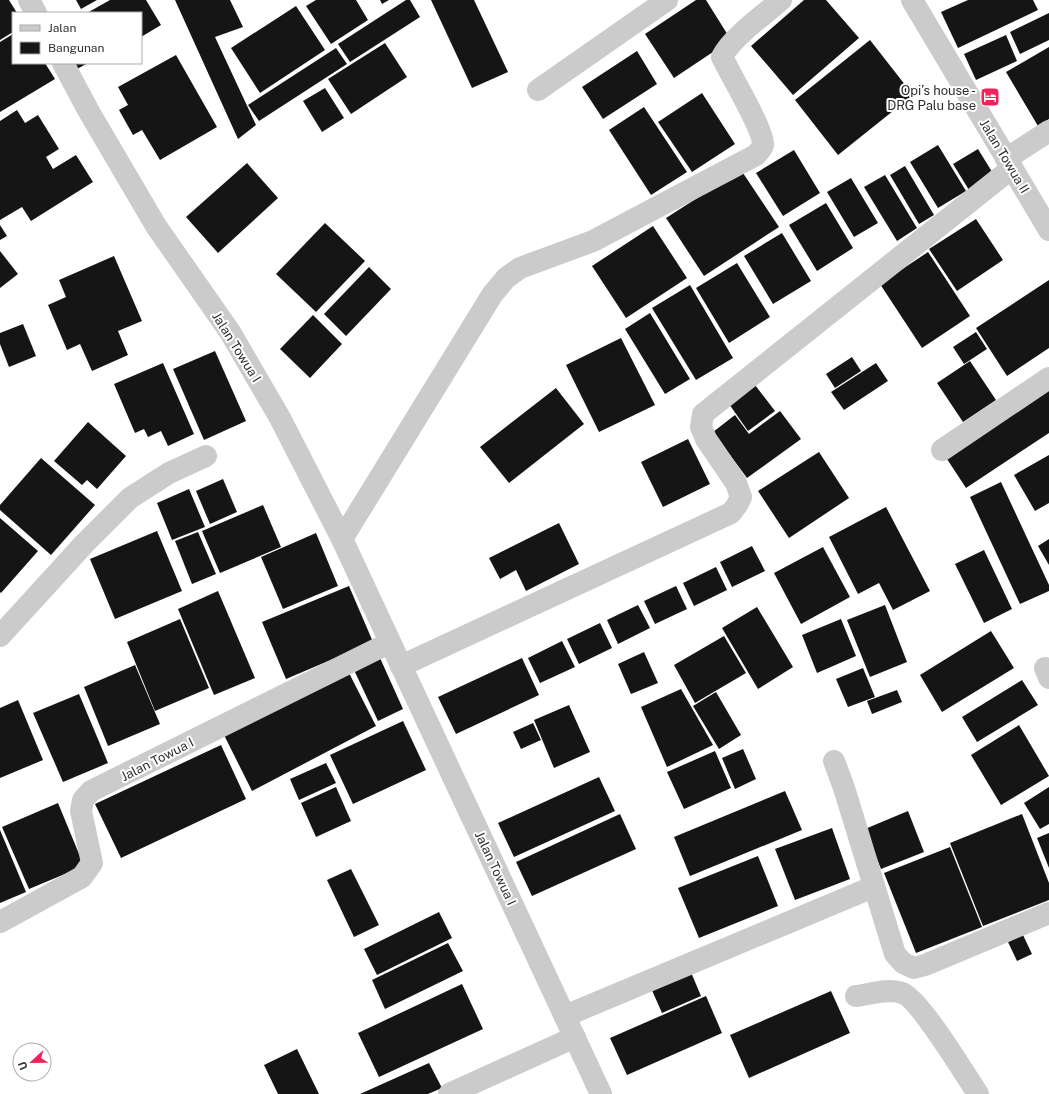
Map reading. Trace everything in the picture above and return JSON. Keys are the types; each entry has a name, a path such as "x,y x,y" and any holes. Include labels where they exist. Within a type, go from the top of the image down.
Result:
{"street":[{"path":"29,0 35,12"},
{"path":"538,90 667,0"},
{"path":"342,539 492,295 506,278 520,268 593,241 756,155 763,144 758,126 722,57 725,51 746,30 781,0"},
{"name":"Jalan Towua II","path":"912,0 1049,230"},
{"name":"Jalan Towua I","path":"64,64 88,110 156,226 230,332 280,418 342,539 389,643 601,1094"},
{"path":"400,666 731,513 741,497 736,483 706,439 701,426 703,414 1049,131"},
{"path":"942,450 1049,378"},
{"path":"0,636 84,544 130,498 169,472 206,456"},
{"name":"Jalan Towua I","path":"0,922 82,877 92,863 82,811 83,800 91,792 389,643"},
{"path":"834,761 844,788 894,954 903,963 914,968 1049,913"},
{"path":"565,1016 873,887"},
{"path":"893,991 903,963"},
{"path":"856,996 893,991 904,993 924,1014 978,1094"},
{"path":"449,1094 575,1037"}],"building":[{"path":"0,0 9,0 16,12 12,12 12,33 0,40"},
{"path":"76,0 97,0 81,9"},
{"path":"110,0 146,0 161,25 142,36 142,12 89,12"},
{"path":"175,0 230,0 243,27 215,37 256,125 238,139"},
{"path":"316,0 356,0 368,20 331,44 306,6"},
{"path":"380,0 389,0 382,4"},
{"path":"406,0 410,0 420,17 350,62 338,44"},
{"path":"431,0 474,0 508,72 472,88"},
{"path":"696,0 706,0 731,40 674,78 645,34"},
{"path":"804,0 826,0 859,38 793,95 751,46"},
{"path":"968,0 1033,0 1038,10 958,48 941,12"},
{"path":"296,6 325,50 260,93 231,48"},
{"path":"1049,13 1049,40 1020,54 1010,32"},
{"path":"12,35 12,64 46,64 55,79 0,112 0,42"},
{"path":"1006,35 1017,61 976,80 964,54"},
{"path":"870,40 913,95 838,155 795,100"},
{"path":"385,43 407,77 351,114 328,79"},
{"path":"1049,47 1049,119 1038,126 1006,72"},
{"path":"336,48 347,64 259,121 248,105"},
{"path":"637,51 657,84 603,119 582,87"},
{"path":"176,55 217,127 160,160 142,130 133,135 119,110 128,105 118,87"},
{"path":"74,64 86,64 77,69"},
{"path":"325,88 344,118 322,132 303,101"},
{"path":"702,93 735,144 692,172 658,122"},
{"path":"644,107 687,172 651,195 609,130"},
{"path":"17,110 25,123 38,115 59,149 46,157 53,169 76,155 93,182 31,221 22,207 0,220 0,121"},
{"path":"938,145 966,191 938,208 910,162"},
{"path":"978,149 994,175 969,190 953,164"},
{"path":"794,150 820,193 783,216 756,173"},
{"path":"247,163 278,198 218,253 186,217"},
{"path":"905,166 934,215 919,224 890,175"},
{"path":"741,170 779,227 704,276 666,218"},
{"path":"885,175 917,228 897,241 864,187"},
{"path":"851,178 878,223 854,237 827,192"},
{"path":"826,203 853,248 817,271 789,225"},
{"path":"976,219 1003,260 957,291 929,249"},
{"path":"325,223 365,261 316,312 276,274"},
{"path":"0,225 7,236 0,240"},
{"path":"653,226 687,278 626,318 592,266"},
{"path":"782,233 811,281 773,304 744,256"},
{"path":"0,251 18,274 0,288"},
{"path":"928,252 970,316 922,348 880,284"},
{"path":"114,256 142,321 118,331 128,355 92,371 80,344 67,350 48,305 66,297 59,280"},
{"path":"737,263 770,317 729,343 696,288"},
{"path":"369,267 391,289 346,336 324,314"},
{"path":"1049,280 1049,348 1007,376 976,328"},
{"path":"690,285 733,358 696,380 652,308"},
{"path":"650,313 690,379 665,394 625,329"},
{"path":"313,315 342,344 310,378 280,349"},
{"path":"23,324 36,356 9,367 0,344 0,333"},
{"path":"976,332 987,349 964,364 953,347"},
{"path":"621,338 655,405 599,432 566,365"},
{"path":"215,351 246,421 204,440 173,369"},
{"path":"852,357 861,371 835,388 826,374"},
{"path":"970,361 996,400 963,422 937,383"},
{"path":"163,363 194,434 168,446 161,431 148,437 144,429 135,433 114,384"},
{"path":"876,363 888,381 844,410 831,392"},
{"path":"755,385 775,411 748,431 729,404"},
{"path":"1049,387 1049,433 966,488 945,456"},
{"path":"556,388 584,424 509,483 480,447"},
{"path":"780,411 801,439 747,478 713,432 735,415 749,434"},
{"path":"88,422 126,456 97,489 87,480 82,485 54,461"},
{"path":"688,439 710,484 663,507 641,462"},
{"path":"819,452 849,498 789,538 758,491"},
{"path":"1049,455 1049,503 1035,511 1014,475"},
{"path":"41,458 95,505 51,555 0,510 0,505"},
{"path":"223,479 237,512 210,524 196,491"},
{"path":"1001,482 1049,585 1049,591 1020,604 970,497"},
{"path":"189,489 205,527 172,540 157,503"},
{"path":"263,505 281,547 220,573 202,531"},
{"path":"886,507 930,591 893,610 879,583 858,594 829,537"},
{"path":"0,518 38,551 1,593 0,592"},
{"path":"559,523 579,564 526,591 516,570 500,579 489,558"},
{"path":"157,531 182,591 115,619 90,559"},
{"path":"198,532 216,574 192,584 175,541"},
{"path":"316,533 338,586 283,609 261,557"},
{"path":"1049,539 1049,565 1038,546"},
{"path":"752,546 765,571 732,587 720,562"},
{"path":"823,547 850,597 801,624 774,573"},
{"path":"984,550 1012,609 984,623 955,564"},
{"path":"716,567 727,590 694,606 683,583"},
{"path":"349,586 373,642 286,679 262,622"},
{"path":"676,586 687,609 655,624 644,601"},
{"path":"218,591 255,678 214,695 178,609"},
{"path":"638,605 650,628 618,644 607,620"},
{"path":"885,605 907,662 870,677 847,620"},
{"path":"757,607 793,667 758,689 722,628"},
{"path":"180,619 209,688 155,711 127,642"},
{"path":"841,619 856,656 817,673 802,635"},
{"path":"600,623 612,648 579,664 567,639"},
{"path":"991,631 1014,668 942,712 920,675"},
{"path":"724,636 746,673 695,703 674,665"},
{"path":"562,641 575,667 540,683 528,658"},
{"path":"644,652 658,683 631,694 618,664"},
{"path":"380,658 403,709 378,721 354,670"},
{"path":"522,658 539,695 456,734 438,697"},
{"path":"135,665 160,724 108,746 84,687"},
{"path":"863,668 875,697 848,707 836,679"},
{"path":"348,671 376,726 252,791 224,735"},
{"path":"1022,680 1038,705 977,742 962,717"},
{"path":"681,689 713,745 667,767 641,707"},
{"path":"897,690 902,702 872,714 867,701"},
{"path":"716,692 741,735 719,749 693,706"},
{"path":"79,694 108,763 63,782 33,713"},
{"path":"18,700 43,760 0,778 0,708"},
{"path":"569,705 590,752 554,768 534,720"},
{"path":"403,721 426,770 353,804 330,755"},
{"path":"533,723 541,740 521,749 513,732"},
{"path":"1019,725 1049,776 1001,805 971,755"},
{"path":"221,745 246,799 121,858 95,804"},
{"path":"743,749 756,779 735,789 722,758"},
{"path":"715,751 731,788 684,809 667,772"},
{"path":"326,763 336,783 299,800 290,779"},
{"path":"599,777 615,811 514,857 498,823"},
{"path":"336,787 351,821 316,837 301,803"},
{"path":"1049,787 1049,824 1040,829 1024,803"},
{"path":"785,791 802,830 690,876 674,837"},
{"path":"58,803 84,866 29,889 2,827"},
{"path":"908,811 924,852 881,869 865,829"},
{"path":"620,814 636,849 532,896 516,862"},
{"path":"1022,814 1049,883 1049,900 983,926 950,843"},
{"path":"832,828 850,879 795,900 775,849"},
{"path":"0,830 26,892 0,903"},
{"path":"1049,833 1049,868 1037,838"},
{"path":"950,847 982,927 916,953 884,873"},
{"path":"758,856 778,906 699,938 678,888"},
{"path":"351,869 379,925 354,937 327,880"},
{"path":"439,912 452,938 377,975 364,949"},
{"path":"1023,935 1032,954 1017,961 1008,942"},
{"path":"448,943 463,971 385,1009 372,980"},
{"path":"690,970 701,996 662,1013 651,988"},
{"path":"462,984 483,1029 379,1077 358,1033"},
{"path":"831,991 850,1033 749,1078 730,1035"},
{"path":"706,996 722,1033 627,1075 610,1038"},
{"path":"297,1049 319,1094 278,1094 264,1065"},
{"path":"429,1063 442,1088 428,1094 360,1094"}],"place":[{"name":"Opi’s house - DRG Palu base","path":"990,97"}]}
